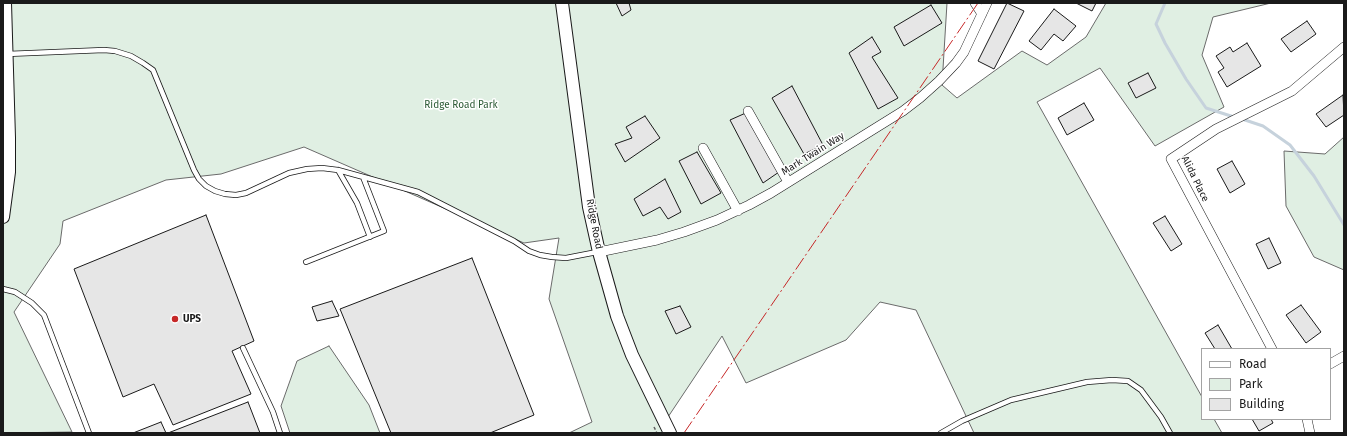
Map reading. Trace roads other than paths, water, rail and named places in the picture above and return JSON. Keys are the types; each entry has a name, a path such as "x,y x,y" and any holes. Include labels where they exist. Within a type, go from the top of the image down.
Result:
{"street":[{"path":"3,217 9,172 10,138 5,54 5,3"},
{"name":"Ridge Road","path":"562,3 588,199 599,252 617,316 632,356 670,433"},
{"path":"974,3 982,14"},
{"name":"Mark Twain Way","path":"599,252 657,240 684,232 738,211 903,111 939,82 964,52 987,3"},
{"name":"Alida Place","path":"1271,348 1171,159 1216,129 1292,90 1344,47"},
{"path":"748,110 788,182"},
{"path":"703,148 738,211"},
{"path":"1331,363 1344,356"},
{"path":"1307,420 1310,433"}],"lane":[{"path":"5,54 104,50 115,51 131,56 143,63 153,70 199,179 206,186 215,191 236,195 246,193 289,173 307,169 322,168 338,170 418,192 514,241 529,251 540,255 566,258 599,252"},
{"path":"338,170 357,203 370,237"},
{"path":"306,262 384,231 363,177"},
{"path":"3,289 15,292 32,303 44,315 89,433"},
{"path":"244,348 273,412 280,433"},
{"path":"941,433 962,421 1011,400 1087,382 1112,380 1128,380 1142,390 1162,418 1170,433"}],"waterway":[{"path":"1165,3 1156,24 1186,79 1206,108 1234,117"},
{"path":"1242,119 1263,126 1290,145 1314,176 1344,225"}],"place":[{"name":"UPS","path":"175,319"}],"park label":[{"name":"Ridge Road Park","path":"461,105"}]}
